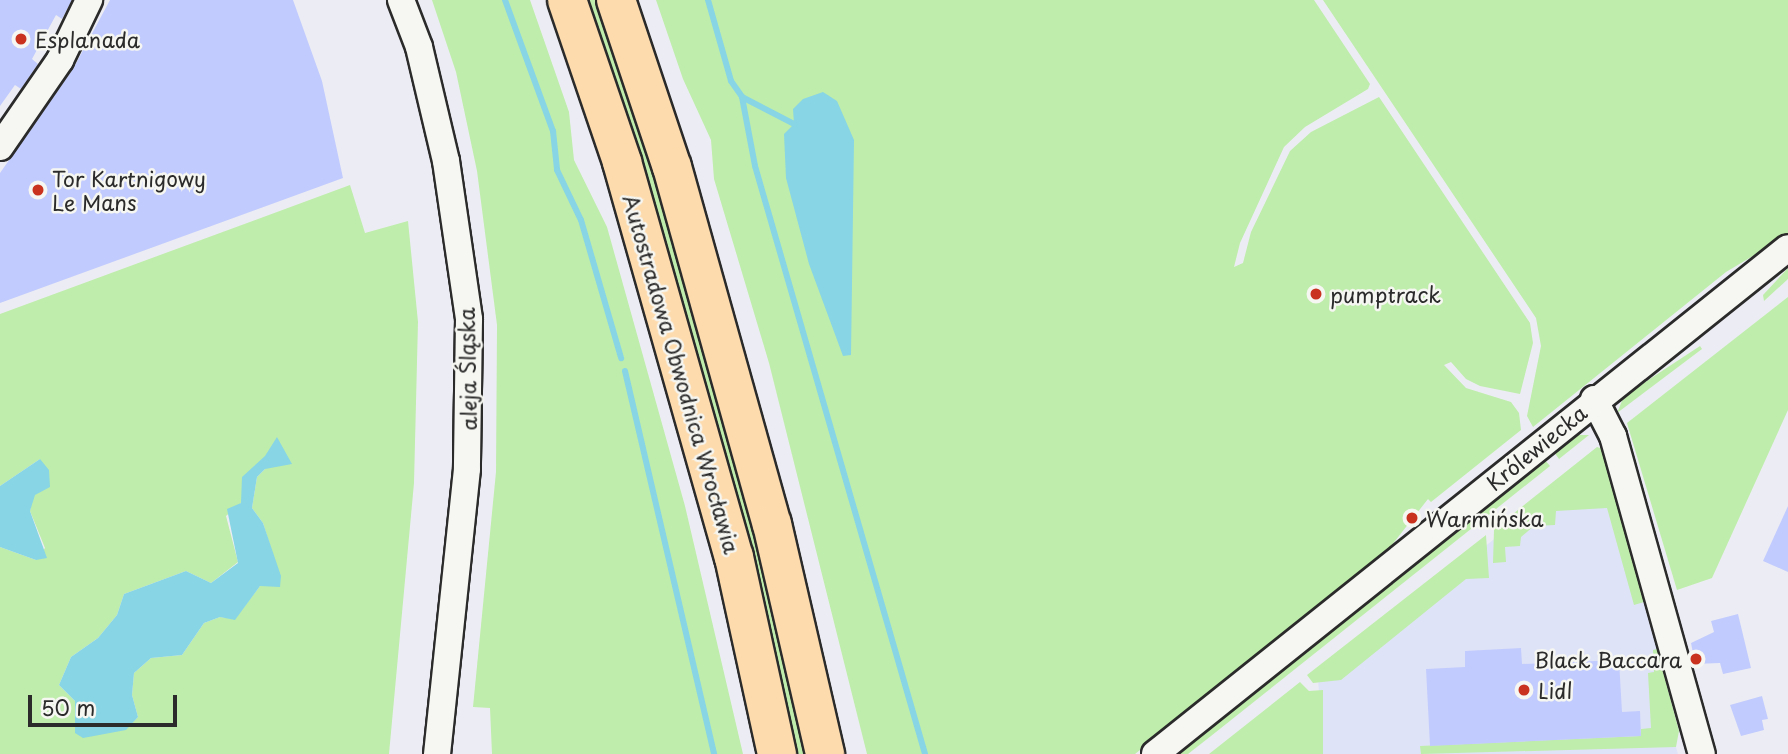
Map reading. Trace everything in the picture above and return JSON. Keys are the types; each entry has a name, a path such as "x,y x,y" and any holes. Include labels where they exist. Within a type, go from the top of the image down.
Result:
{"highway":[{"name":"Autostradowa Obwodnica Wrocławia","path":"567,0 622,162 734,557 777,754"},
{"path":"616,0 672,167 772,524 825,754"}],"street":[{"path":"0,147 60,60 89,0"},
{"name":"aleja Śląska","path":"401,0 419,47 446,161 469,319 467,469 439,751"},
{"name":"Królewiecka","path":"1155,754 1594,399 1788,248"},
{"path":"1594,399 1616,448 1702,754"}],"shaded area":[{"path":"1600,455 1657,649 1662,746 1676,747 1678,754 1323,754 1318,679"}],"green space":[{"path":"432,0 530,0 569,112 574,160 607,227 685,506 743,754 492,754 490,708 473,707 496,472 497,325 477,171 456,72"},
{"path":"584,0 599,0 636,113 729,425 809,754 794,754"},
{"path":"656,0 1314,0 1370,84 1368,89 1305,127 1284,147 1240,243 1234,267 1243,263 1251,232 1290,151 1311,132 1379,97 1530,323 1533,343 1520,394 1480,386 1466,379 1451,362 1444,365 1466,388 1511,402 1519,413 1521,430 1431,502 1428,499 1384,555 1135,754 867,754 769,363 714,179 711,140 683,79"},
{"path":"1323,0 1788,0 1788,235 1726,272 1533,427 1527,416 1541,346 1536,318"},
{"path":"350,185 365,233 408,221 418,322 414,483 389,754 0,754 0,547 36,560 45,548 30,511 40,459 0,486 0,314","holes":["278,437 265,469 257,477 252,508 263,523 275,561 260,586 235,619 220,617 204,623 182,655 151,658 134,673 132,695 138,717 126,729 75,733 75,701 59,685 71,657 98,638 117,615 124,594 186,571 211,583 238,562 226,516 241,503"]},
{"path":"1788,268 1788,279 1764,301 1763,295"},
{"path":"1788,297 1788,410 1712,578 1677,590 1627,423"},
{"path":"1700,346 1702,349 1617,413 1624,396"},
{"path":"1578,435 1589,435 1559,459 1554,452"},
{"path":"1597,447 1603,449 1645,589 1644,602 1634,605 1607,508 1556,511 1555,525 1534,526 1521,537 1520,546 1505,547 1506,562 1493,563 1494,529"},
{"path":"1544,459 1550,466 1211,736 1188,754 1173,754"},
{"path":"1486,535 1489,578 1466,579 1341,680 1313,683 1307,675"},
{"path":"1657,649 1679,731 1676,747 1421,754 1420,746 1641,736 1641,729 1651,728 1648,673 1654,672 1653,650"},
{"path":"1300,682 1309,691 1323,690 1323,754 1209,754"}],"water":[{"path":"823,92 837,101 854,140 851,355 843,356 809,264 786,178 784,134 794,124 793,109 803,99"},
{"path":"277,437 292,464 265,469 257,477 252,508 263,523 281,576 280,587 260,586 235,620 220,617 204,623 182,655 151,658 134,673 132,695 138,717 126,730 83,738 75,733 75,701 59,685 71,657 98,638 117,615 124,594 186,571 211,583 238,563 227,509 241,503 242,477 265,456"},
{"path":"40,459 49,470 50,487 35,495 30,511 47,558 36,560 0,547 0,486"}],"building":[{"name":"Esplanada","path":"0,0 72,0 62,19 56,15 32,59 38,64 21,89 15,85 0,106"},
{"path":"110,0 293,0 322,81 343,178 0,303 0,173 73,69"},
{"path":"1788,506 1788,572 1763,561"},
{"path":"1738,614 1751,668 1723,674 1720,663 1695,664 1691,643 1714,632 1711,621"},
{"name":"Lidl","path":"1521,648 1522,664 1619,660 1622,712 1640,711 1641,736 1430,746 1426,669 1465,667 1465,651"},
{"path":"1762,696 1768,719 1762,720 1764,730 1741,736 1730,705"}],"waterway":[{"path":"505,0 553,131 557,170 581,220 621,358"},
{"path":"708,0 731,81 742,97 755,166 925,754"},
{"path":"742,97 794,124"},
{"path":"625,371 714,754"}],"place":[{"name":"Esplanada","path":"21,39"},
{"name":"Tor Kartnigowy Le Mans","path":"38,190"},
{"name":"pumptrack","path":"1316,294"},
{"name":"Warmińska","path":"1412,518"},
{"name":"Black Baccara","path":"1696,659"},
{"name":"Lidl","path":"1524,690"}]}
